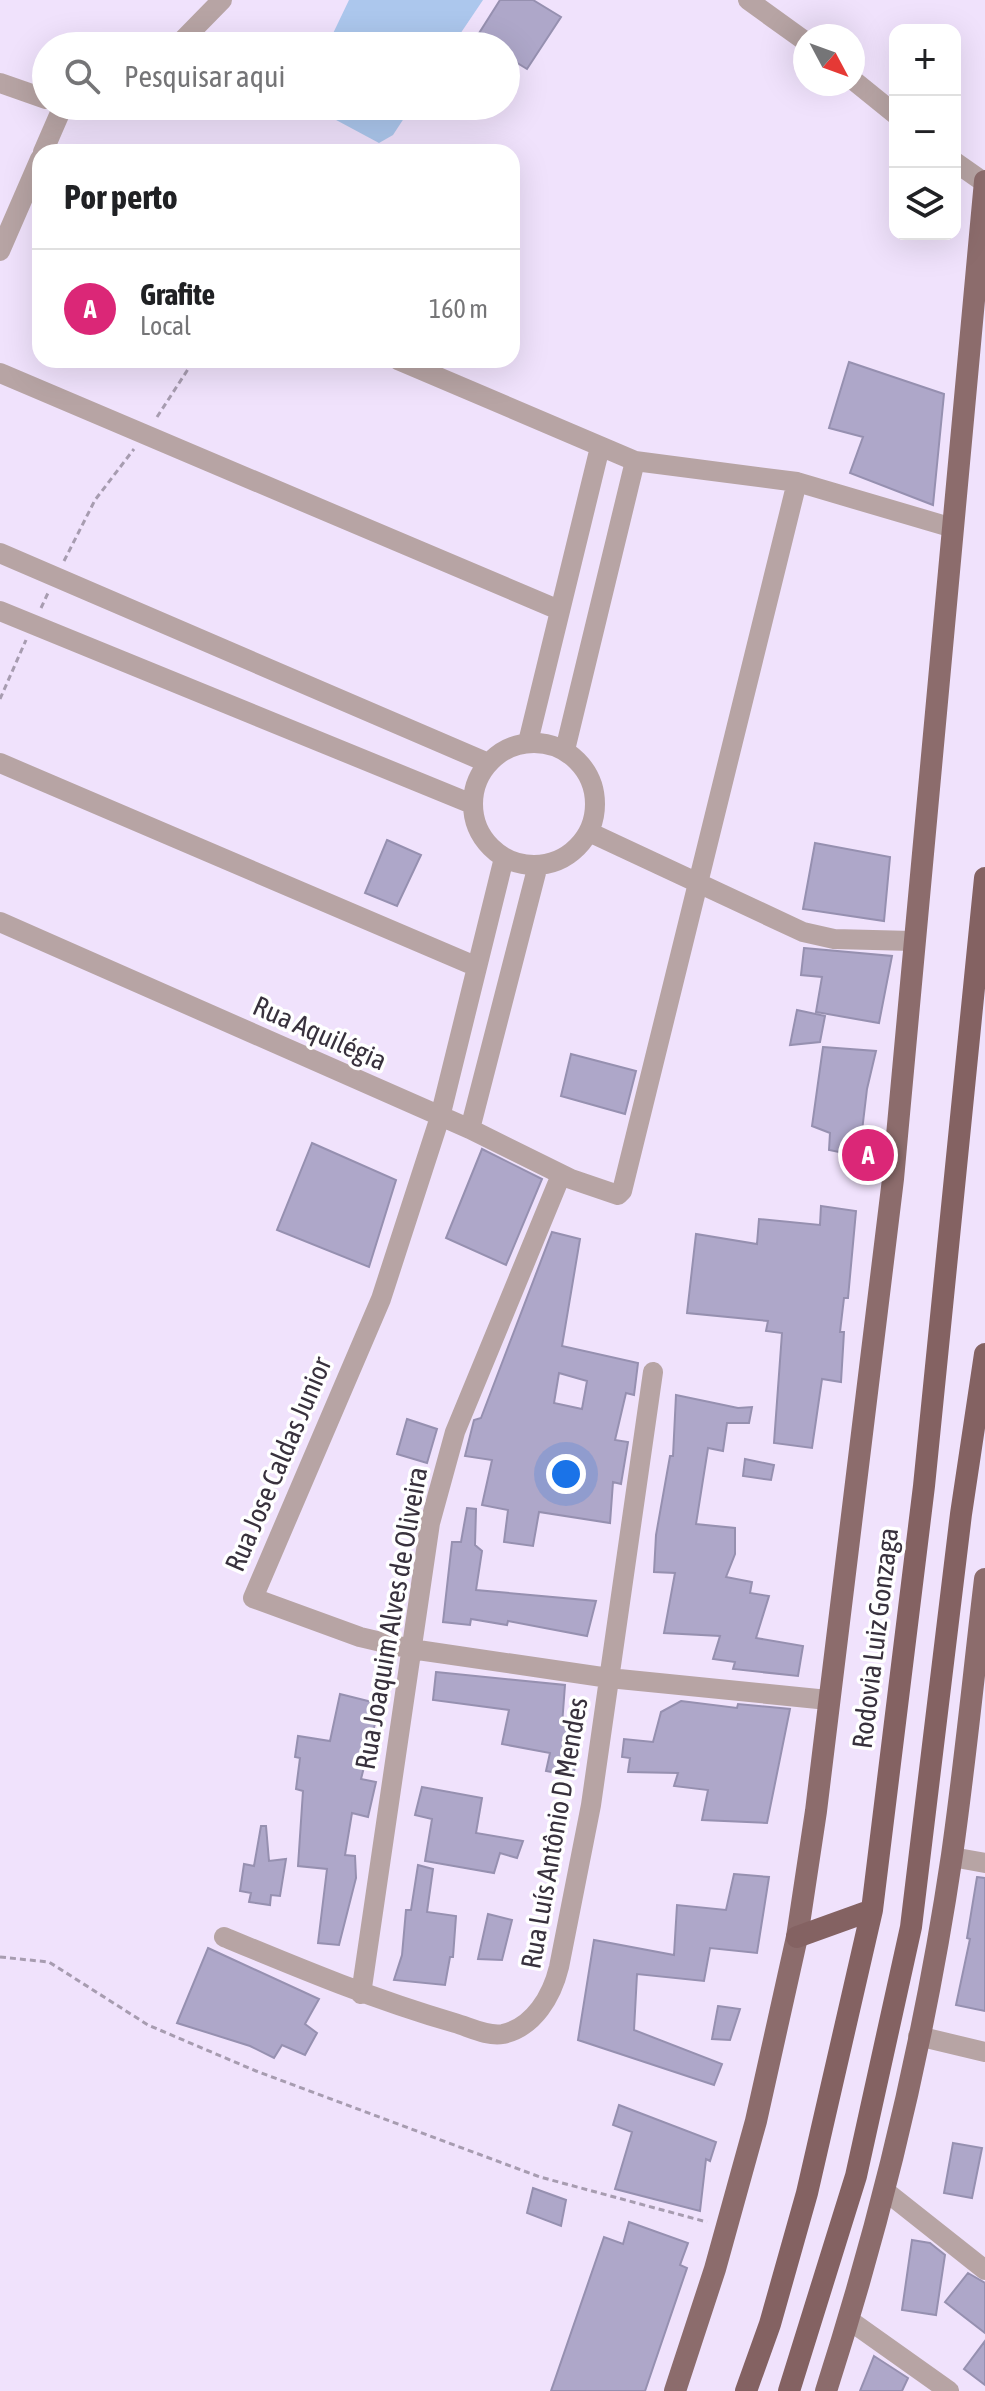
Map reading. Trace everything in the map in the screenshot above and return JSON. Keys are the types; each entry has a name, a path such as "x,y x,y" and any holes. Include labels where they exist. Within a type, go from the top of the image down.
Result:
{"highway":[{"name":"Rodovia Luiz Gonzaga","path":"746,2391 770,2324 807,2193 872,1910 924,1486 985,878"},
{"path":"789,2391 856,2176 911,1927 961,1514 985,1354"},
{"path":"797,1937 872,1910"}],"main road":[{"path":"675,2391 756,2121 797,1937 816,1811 893,1179 912,941 985,182"},
{"path":"826,2391 849,2320 884,2190 918,2036 952,1857 985,1579"}],"street":[{"path":"191,32 222,0"},
{"path":"748,0 793,32"},
{"path":"0,83 32,94"},
{"path":"865,90 889,109"},
{"path":"47,144 59,120"},
{"path":"961,166 985,182"},
{"path":"0,251 31,202"},
{"path":"417,368 635,461 797,482 953,528"},
{"path":"0,373 559,610"},
{"path":"528,742 600,447"},
{"path":"565,750 635,461"},
{"path":"697,885 797,482"},
{"path":"0,553 488,763"},
{"path":"0,611 472,804"},
{"path":"528,742 547,743 565,750 580,761 593,786 595,814 589,832 576,849 558,861 538,865 504,858 481,835 472,804 474,789 488,763 499,753 528,742"},
{"path":"0,763 475,966"},
{"path":"589,832 697,885 816,937 912,941"},
{"path":"440,1117 504,858"},
{"path":"470,1129 538,865"},
{"name":"Rua Aquilégia","path":"0,922 470,1129 561,1175 618,1195 622,1191 697,885"},
{"name":"Rua Jose Caldas Junior","path":"440,1117 381,1299 252,1596 360,1637 411,1649 609,1678 828,1700"},
{"name":"Rua Joaquim Alves de Oliveira","path":"361,1994 430,1523 455,1432 561,1175"},
{"name":"Rua Luís Antônio D Mendes","path":"224,1937 361,1994 494,2034 526,2023 546,2002 554,1989 576,1879 609,1678 653,1372"},
{"path":"952,1857 985,1863"},
{"path":"918,2036 985,2052"},
{"path":"884,2190 985,2270"},
{"path":"849,2320 949,2391"}],"path":[{"path":"0,699 95,500 146,435 189,368"},
{"path":"0,1957 49,1962 148,2025 360,2110 540,2177 726,2228"}],"water":[{"path":"349,0 483,0 461,32 334,32"},
{"path":"336,120 403,120 393,135 379,143"}],"building":[{"path":"500,0 533,0 561,17 527,69 520,65 520,32 480,32"},
{"path":"849,362 944,394 933,505 850,473 863,437 829,428"},
{"path":"387,840 421,855 397,906 365,893"},
{"path":"815,843 890,857 884,921 803,909"},
{"path":"804,948 892,956 879,1023 816,1012 822,977 801,975"},
{"path":"797,1010 825,1016 820,1042 790,1045"},
{"path":"823,1047 876,1051 867,1089 859,1156 829,1150 830,1133 812,1126"},
{"path":"571,1054 636,1071 625,1114 561,1096"},
{"path":"312,1143 396,1180 369,1267 277,1230"},
{"path":"482,1149 542,1179 506,1265 446,1238"},
{"path":"821,1206 856,1211 848,1298 844,1298 840,1332 844,1332 841,1382 822,1379 812,1448 774,1443 782,1333 766,1331 768,1321 687,1313 696,1234 757,1244 759,1219 820,1225"},
{"path":"552,1232 580,1239 562,1346 638,1363 634,1395 626,1393 615,1440 628,1442 621,1484 613,1482 610,1523 539,1512 533,1546 504,1542 508,1510 482,1505 492,1460 465,1456 474,1420 481,1418","holes":["559,1373 587,1381 582,1409 554,1403"]},
{"path":"676,1395 738,1408 752,1407 749,1423 727,1423 723,1451 708,1448 696,1524 735,1528 735,1554 726,1577 752,1582 750,1593 769,1596 756,1638 803,1646 798,1676 733,1669 735,1662 713,1659 720,1636 664,1633 675,1573 654,1572 656,1535 670,1456 673,1456"},
{"path":"407,1419 437,1429 427,1463 397,1454"},
{"path":"745,1459 774,1465 771,1480 743,1476"},
{"path":"467,1508 476,1509 475,1545 482,1551 476,1590 596,1601 587,1636 508,1621 507,1625 471,1619 470,1625 443,1622 452,1542 461,1542"},
{"path":"436,1672 565,1685 562,1725 583,1730 573,1776 546,1771 550,1753 502,1744 509,1710 433,1700"},
{"path":"340,1694 380,1704 361,1779 376,1782 368,1817 352,1813 345,1855 355,1856 356,1878 339,1945 318,1943 327,1869 298,1866 303,1791 296,1789 300,1758 295,1757 298,1736 330,1741"},
{"path":"681,1701 737,1708 738,1704 790,1709 767,1823 702,1820 708,1790 674,1786 678,1773 628,1772 630,1758 622,1757 624,1739 653,1742 661,1712"},
{"path":"422,1787 482,1798 476,1833 523,1841 517,1858 500,1853 494,1873 425,1861 432,1819 415,1815"},
{"path":"261,1826 266,1826 269,1861 286,1859 280,1896 271,1895 270,1905 249,1902 251,1893 240,1891 244,1864 254,1866"},
{"path":"418,1865 433,1869 427,1912 456,1916 453,1957 450,1957 445,1985 394,1980 402,1955 406,1910 411,1910"},
{"path":"734,1874 769,1877 757,1953 710,1948 704,1981 637,1974 634,2030 722,2064 714,2085 578,2040 594,1940 674,1955 677,1905 726,1910"},
{"path":"977,1877 985,1878 985,2011 956,2005 970,1939 967,1938"},
{"path":"488,1914 512,1920 502,1960 478,1959"},
{"path":"208,1948 319,1999 305,2024 317,2033 305,2055 282,2045 274,2058 250,2046 177,2023"},
{"path":"718,2006 740,2009 730,2040 712,2039"},
{"path":"619,2105 716,2142 710,2161 706,2159 700,2211 615,2189 632,2132 613,2125"},
{"path":"953,2143 982,2148 972,2198 944,2193"},
{"path":"533,2188 566,2200 561,2226 527,2213"},
{"path":"629,2222 688,2243 680,2265 687,2268 645,2391 551,2391 604,2237 623,2244"},
{"path":"912,2240 930,2243 945,2255 936,2315 902,2310"},
{"path":"968,2273 985,2283 985,2333 945,2302"},
{"path":"985,2341 985,2385 964,2369"},
{"path":"874,2356 908,2378 902,2391 860,2391"}],"place":[{"name":"Grafite","path":"868,1155"}]}
